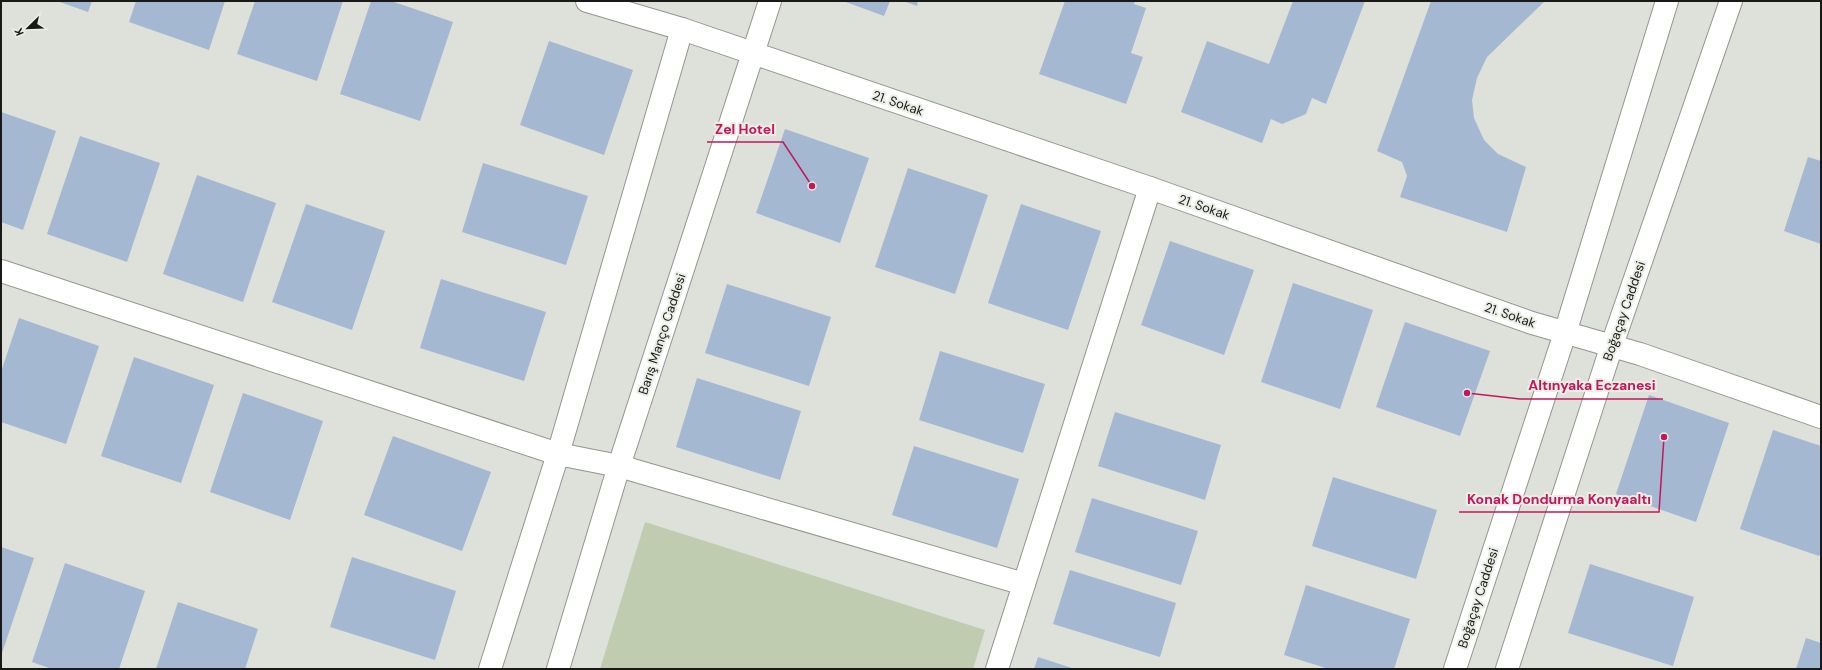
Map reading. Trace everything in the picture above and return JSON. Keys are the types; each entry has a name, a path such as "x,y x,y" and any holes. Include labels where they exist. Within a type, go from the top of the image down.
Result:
{"street":[{"name":"21. Sokak","path":"586,1 682,29 753,55 1150,188 1518,318 1565,333 1612,345 1821,417"},
{"name":"Barış Manço Caddesi","path":"558,669 619,466 770,1"},
{"name":"Boğaçay Caddesi","path":"1455,669 1565,333 1667,1"},
{"name":"Boğaçay Caddesi","path":"1507,669 1612,345 1731,1"},
{"path":"490,669 558,454 682,29"},
{"path":"997,669 1150,188"},
{"path":"1,271 558,454 619,466 1024,584"}],"green space":[{"path":"645,522 985,630 973,669 600,669"}],"building":[{"path":"57,1 92,1 88,12"},
{"path":"136,1 225,1 209,50 129,22"},
{"path":"255,1 343,1 317,81 237,54"},
{"path":"371,1 391,1 453,22 420,121 340,94"},
{"path":"843,1 890,1 884,16"},
{"path":"903,1 918,1 917,6"},
{"path":"1065,1 1135,1 1134,4 1146,8 1131,53 1143,57 1126,104 1039,74"},
{"path":"1293,1 1365,1 1326,104 1312,98 1306,114 1282,124 1271,119 1262,143 1181,112 1207,41 1269,64"},
{"path":"1431,1 1545,1 1487,57 1477,78 1472,100 1474,118 1484,140 1498,154 1526,167 1507,232 1400,197 1407,176 1402,162 1377,151"},
{"path":"549,41 633,70 604,155 520,125"},
{"path":"1,112 56,131 23,230 1,222"},
{"path":"785,129 869,158 840,243 756,213"},
{"path":"80,136 160,163 127,262 47,234"},
{"path":"1808,157 1821,161 1821,244 1784,231"},
{"path":"483,163 588,196 566,265 462,232"},
{"path":"908,168 988,195 955,294 875,267"},
{"path":"197,175 276,203 243,302 163,274"},
{"path":"306,204 385,231 352,330 272,302"},
{"path":"1021,204 1101,231 1068,330 988,303"},
{"path":"1170,241 1254,270 1224,355 1141,325"},
{"path":"441,279 546,312 524,381 420,348"},
{"path":"1293,283 1373,310 1340,409 1261,382"},
{"path":"727,284 831,317 809,386 705,353"},
{"path":"19,318 99,346 66,444 1,422 1,372"},
{"path":"1405,322 1490,351 1460,436 1376,407"},
{"path":"940,351 1045,384 1023,453 919,420"},
{"path":"134,357 214,385 181,483 101,456"},
{"path":"697,378 801,411 780,480 676,447"},
{"path":"243,393 323,421 290,520 210,492"},
{"path":"1649,395 1729,423 1696,522 1616,494"},
{"path":"1115,412 1221,445 1205,500 1098,466"},
{"path":"1773,430 1821,446 1821,551 1819,556 1740,529"},
{"path":"393,436 491,472 462,551 364,515"},
{"path":"914,446 1019,479 997,548 892,515"},
{"path":"1333,477 1437,510 1416,579 1312,546"},
{"path":"1092,498 1198,531 1181,585 1075,552"},
{"path":"1,547 34,558 1,656"},
{"path":"352,557 456,591 435,660 330,627"},
{"path":"65,563 145,591 119,669 52,669 32,662"},
{"path":"1590,564 1694,597 1673,666 1568,633"},
{"path":"1070,570 1176,603 1160,657 1053,624"},
{"path":"1306,585 1410,619 1394,669 1329,669 1284,655"},
{"path":"178,602 258,629 245,669 156,669"},
{"path":"1806,638 1821,643 1821,669 1796,669"},
{"path":"1038,657 1075,669 1034,669"}],"place":[{"name":"Zel Hotel","path":"812,186"},
{"name":"Altınyaka Eczanesi","path":"1467,393"},
{"name":"Konak Dondurma Konyaaltı","path":"1664,437"}]}
